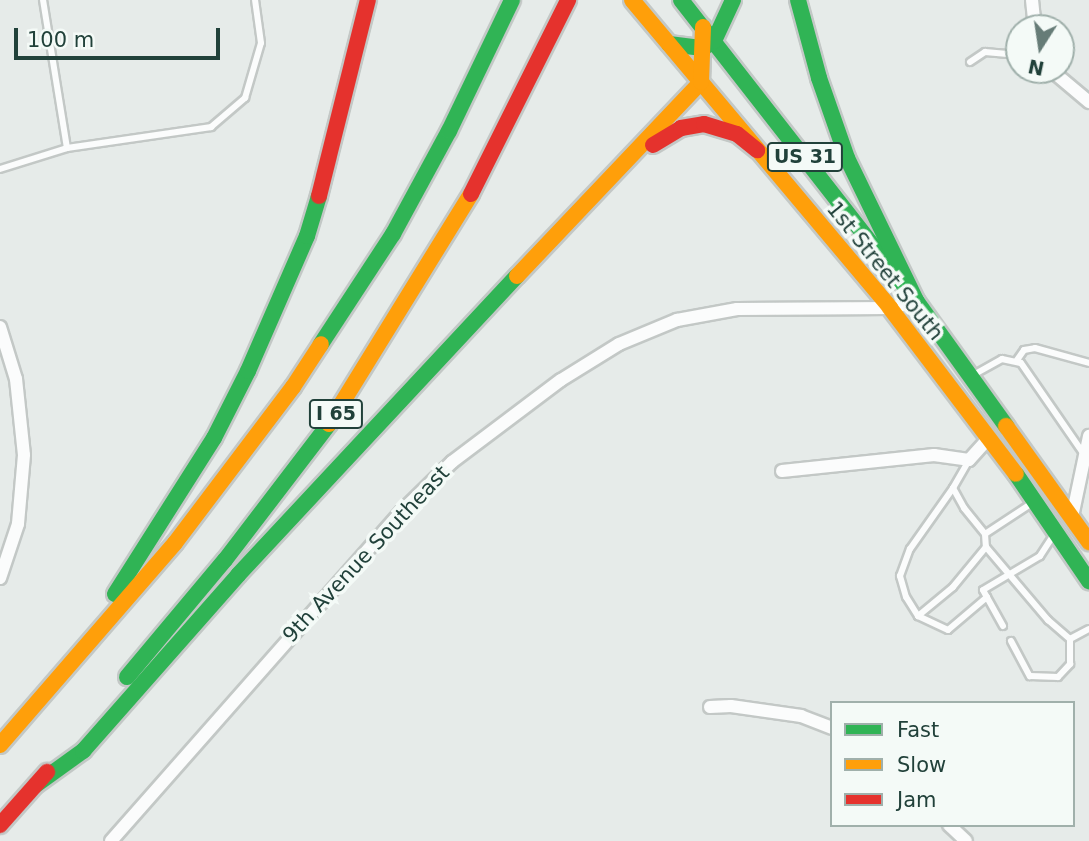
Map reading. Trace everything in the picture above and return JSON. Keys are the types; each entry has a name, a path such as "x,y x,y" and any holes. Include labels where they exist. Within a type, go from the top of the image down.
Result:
{"main road":[{"path":"82,649 149,537 214,438 262,339 307,236 328,168 368,0"},
{"name":"I 65","path":"0,745 175,543 226,478 328,336 393,234 449,131 512,0"},
{"name":"I 65","path":"0,825 225,560 323,433 461,213 568,0"},
{"name":"1st Street South","path":"632,0 890,308 990,437 1089,581"},
{"path":"37,783 83,751 238,575 423,373 701,82 708,45 733,0"},
{"path":"798,0 819,78 846,158 917,302"},
{"path":"686,6 703,27 708,45"},
{"path":"669,44 708,45"},
{"name":"1st Street South","path":"708,45 917,302 1089,542"},
{"path":"626,163 663,138 692,125 714,126 737,134 757,150"},
{"path":"1056,532 1072,517"}],"street":[{"path":"1068,84 1089,102"},
{"name":"9th Avenue Southeast","path":"111,841 403,510 452,462 561,380 646,331 706,314 767,307 890,308 917,302"},
{"path":"0,327 16,379 24,455 24,491 19,524 0,578"},
{"path":"1072,517 1089,436"},
{"path":"782,471 934,455 969,460 990,437"},
{"path":"710,707 731,706 801,716 830,726"},
{"path":"951,827 966,841"}],"lane":[{"path":"43,0 67,148"},
{"path":"0,169 67,148 211,127 245,98 261,43 255,0"},
{"path":"970,62 985,52 1005,54"},
{"path":"1017,360 1024,350 1035,348 1089,363"},
{"path":"972,377 997,360 1017,360"},
{"path":"1017,360 1084,455"},
{"path":"969,460 953,488 909,549 900,576 906,597 918,616 948,630 987,597"},
{"path":"953,488 964,508 985,534 986,547 1010,572 1048,620 1070,639 1070,664 1058,677 1030,676 1011,641"},
{"path":"985,534 1035,501"},
{"path":"1003,626 983,590 1040,556 1056,532"},
{"path":"918,616 953,587 986,547"},
{"path":"1070,639 1089,629"}],"traffic: fast":[{"path":"321,344 393,234 449,131 512,0"},
{"path":"681,0 917,302 1006,426"},
{"path":"669,44 703,48 714,41 733,0"},
{"path":"798,0 819,78 847,158 917,302"},
{"path":"115,594 214,438 248,371 307,236 319,196"},
{"path":"37,784 83,751 238,575 517,276"},
{"path":"127,677 225,560 329,424"},
{"path":"1016,474 1089,581"}],"traffic: slow":[{"path":"632,0 890,308 1016,474"},
{"path":"517,276 701,82 703,27"},
{"path":"329,424 471,194"},
{"path":"0,745 175,543 293,387 321,344"},
{"path":"1006,426 1089,542"}],"traffic: jam":[{"path":"319,196 368,0"},
{"path":"471,194 568,0"},
{"path":"653,145 681,128 704,124 737,134 757,150"},
{"path":"0,825 47,772"}]}
